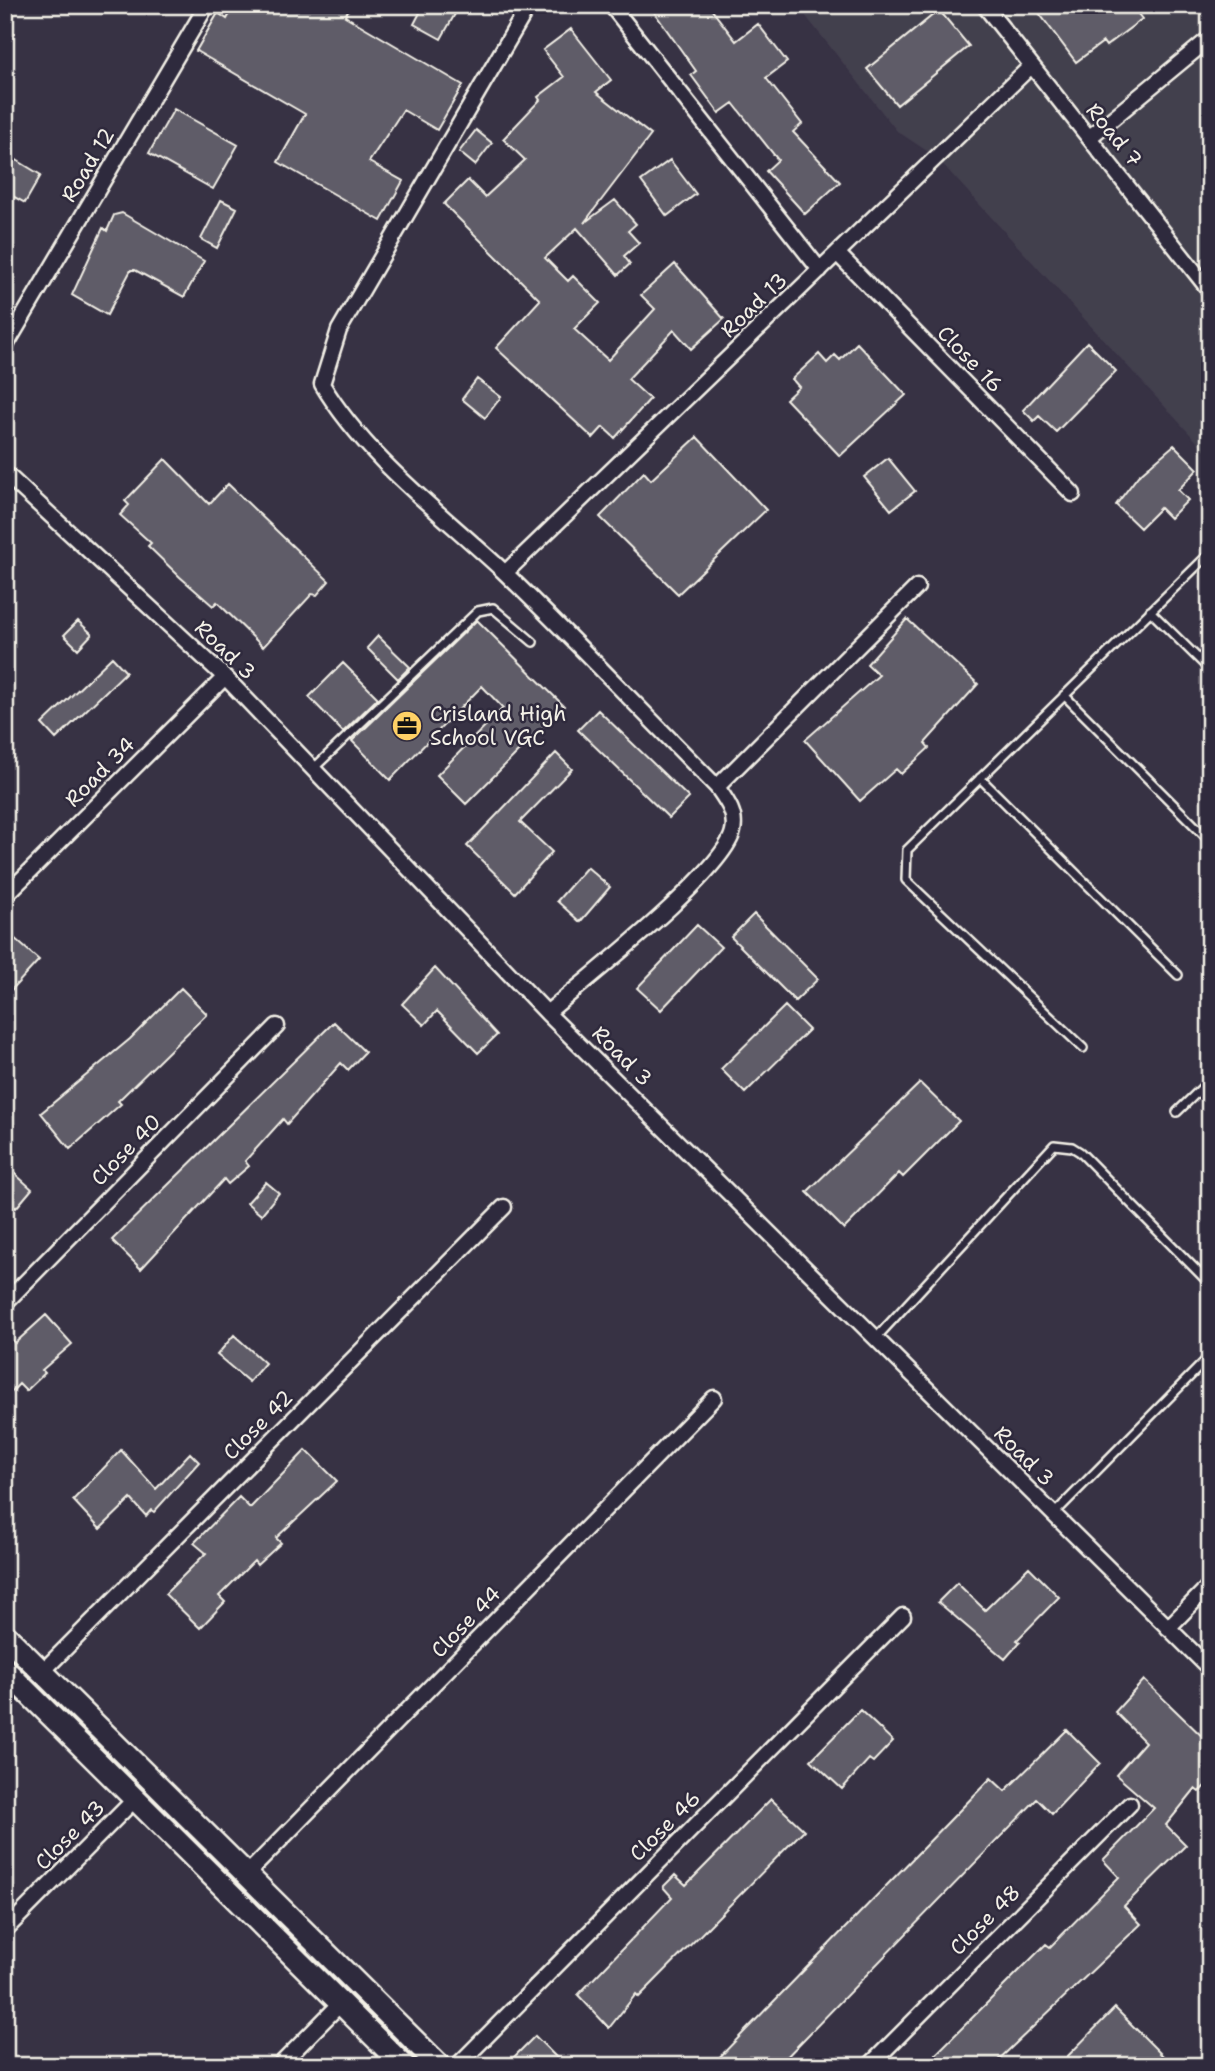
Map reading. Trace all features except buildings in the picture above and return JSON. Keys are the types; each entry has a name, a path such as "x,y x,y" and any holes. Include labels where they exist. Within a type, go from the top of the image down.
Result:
{"street":[{"name":"Road 12","path":"5,347 207,5"},
{"path":"529,5 339,330 322,384 338,410 370,447 505,573 717,787 731,807 733,831 707,872 548,1013"},
{"path":"611,5 820,270"},
{"name":"Road 7","path":"984,5 1210,291"},
{"path":"1090,137 1210,38"},
{"name":"Road 13","path":"505,573 1031,66"},
{"name":"Close 16","path":"838,253 1073,494"},
{"name":"Road 3","path":"5,473 225,677 548,1013 1210,1669"},
{"path":"717,787 917,587"},
{"name":"Road 34","path":"5,896 225,677"},
{"name":"Close 40","path":"5,1303 277,1026"},
{"name":"Close 42","path":"42,1672 504,1207"},
{"name":"Close 44","path":"247,1874 714,1398"},
{"path":"1168,1628 1210,1585"},
{"name":"Close 46","path":"457,2066 903,1616"},
{"path":"5,1635 440,2066"},
{"path":"5,1670 404,2066"},
{"name":"Close 43","path":"5,1930 135,1799"},
{"name":"Close 48","path":"869,2066 1130,1804"},
{"path":"192,1855 210,1838"},
{"path":"279,2066 341,2003"}],"lane":[{"path":"1083,1048 906,880 907,850 1210,552"},
{"path":"313,769 483,608 493,608 533,642"},
{"path":"1150,611 1210,670"},
{"path":"1064,695 1210,841"},
{"path":"980,778 1178,975"},
{"path":"1177,1112 1210,1080"},
{"path":"876,1338 1054,1145 1061,1144 1080,1152 1210,1284"},
{"path":"1054,1514 1210,1356"}],"shaded area":[{"path":"797,5 1210,5 1210,456 936,157 897,131"}],"place":[{"name":"Crisland High School VGC","path":"407,726"}]}
